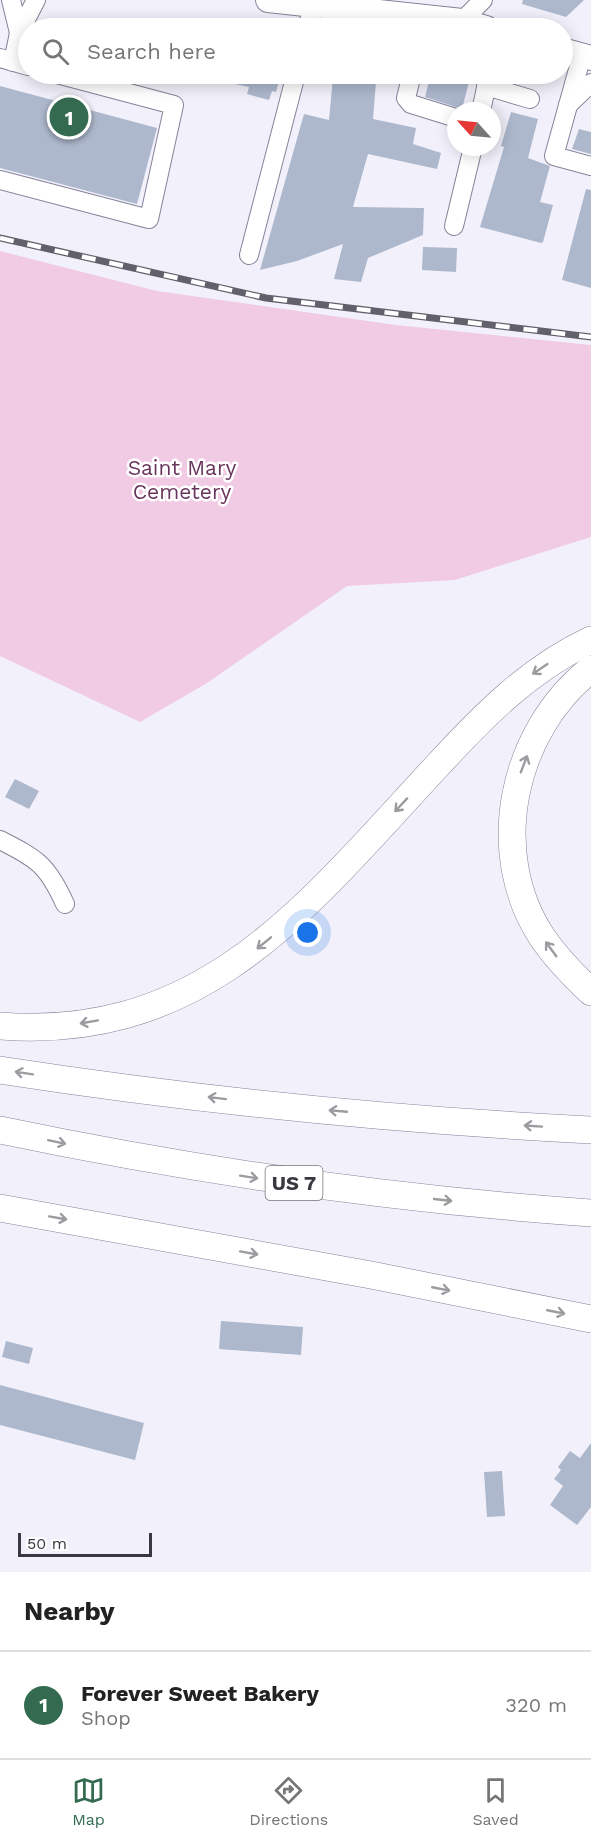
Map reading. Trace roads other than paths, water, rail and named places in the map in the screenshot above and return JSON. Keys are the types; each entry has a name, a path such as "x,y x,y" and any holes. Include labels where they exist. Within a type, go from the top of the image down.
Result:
{"highway":[{"path":"0,1026 62,1026 129,1013 191,991 238,963 283,927 330,881 499,702 541,668 591,640"},
{"path":"591,669 552,710 529,750 520,774 514,804 512,832 514,859 529,912 541,936 558,959 591,992"},
{"path":"0,1070 80,1082 275,1105 591,1130"},
{"name":"US 7","path":"0,1130 160,1162 290,1183 591,1213"},
{"path":"0,1208 371,1275 591,1319"}],"main road":[{"path":"268,0 324,3 400,18"}],"street":[{"path":"11,0 18,29"},
{"path":"27,18 36,0"},
{"path":"465,18 483,0"},
{"path":"314,18 324,3"},
{"path":"14,62 18,39"},
{"path":"573,80 578,54"},
{"path":"568,105 591,83"},
{"path":"0,180 149,219 174,105 95,84"},
{"path":"249,255 293,84"},
{"path":"410,84 406,98 411,104 447,115"},
{"path":"483,102 487,84"},
{"path":"497,84 530,99"},
{"path":"572,84 554,156 591,166"},
{"path":"454,226 470,156"},
{"path":"0,840 42,864 55,881 65,904"}],"railway":[{"path":"0,238 266,298 591,337"}],"place":[{"name":"Forever Sweet Bakery","path":"69,117"}],"park label":[{"name":"Saint Mary Cemetery","path":"182,479"}]}
